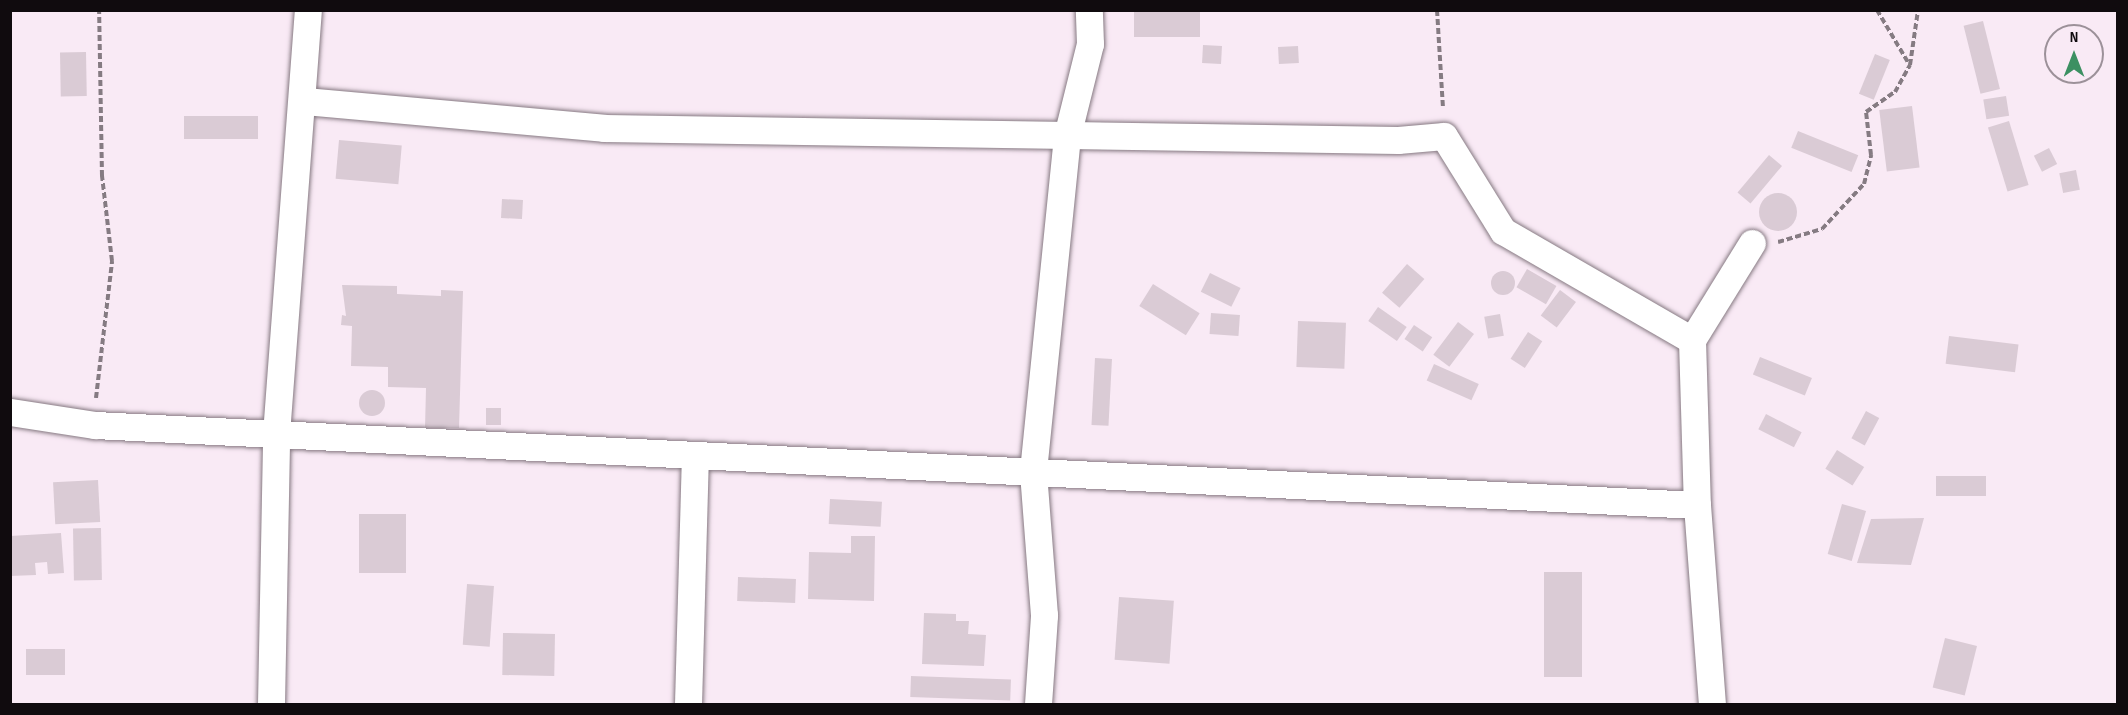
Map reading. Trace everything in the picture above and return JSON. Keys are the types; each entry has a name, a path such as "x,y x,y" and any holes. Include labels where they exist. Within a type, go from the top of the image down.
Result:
{"street":[{"path":"271,705 276,434 304,101 309,10"},
{"path":"1038,705 1044,615 1033,471 1067,136 1090,44 1089,10"},
{"path":"304,101 604,128 1398,140 1444,136 1503,231 1692,340"},
{"path":"1712,705 1697,505 1692,340 1752,243"},
{"path":"10,412 94,425 1697,505"},
{"path":"688,705 695,454"}],"path":[{"path":"94,425 98,359 112,261 102,176 99,10"},
{"path":"1437,10 1444,136"},
{"path":"1877,10 1910,65"},
{"path":"1752,243 1789,241 1822,229 1864,184 1871,155 1866,112 1895,92 1910,65 1918,10"}],"building":[{"path":"1134,10 1200,10 1200,37 1134,37"},
{"path":"1983,21 2000,89 1981,94 1964,26"},
{"path":"1203,45 1222,46 1221,64 1202,63"},
{"path":"1298,46 1299,63 1279,64 1278,47"},
{"path":"60,52 86,52 87,96 61,96"},
{"path":"1875,54 1890,60 1874,100 1859,94"},
{"path":"2006,96 2009,116 1986,119 1983,100"},
{"path":"1912,106 1920,168 1887,172 1879,110"},
{"path":"184,116 258,116 258,139 184,139"},
{"path":"2009,121 2029,185 2008,192 1988,127"},
{"path":"1798,131 1858,155 1852,172 1791,148"},
{"path":"339,140 402,145 398,184 336,179"},
{"path":"2049,148 2057,164 2042,172 2034,156"},
{"path":"1769,155 1782,166 1751,203 1738,193"},
{"path":"2076,170 2080,190 2063,193 2059,173"},
{"path":"1778,193 1792,198 1797,212 1792,226 1778,231 1764,226 1759,212 1764,198"},
{"path":"502,199 523,200 522,219 501,218"},
{"path":"1407,264 1424,279 1399,308 1382,293"},
{"path":"1527,269 1556,286 1546,304 1516,287"},
{"path":"1503,271 1512,274 1515,283 1512,292 1503,295 1494,292 1491,283 1494,274"},
{"path":"1210,273 1241,288 1231,307 1201,292"},
{"path":"1153,284 1200,313 1186,335 1139,306"},
{"path":"342,285 397,286 397,294 441,296 441,290 463,291 459,428 425,428 426,388 388,387 388,367 351,366 352,326 341,325 342,315 346,316"},
{"path":"1560,290 1576,302 1557,328 1541,316"},
{"path":"1378,307 1407,327 1397,341 1368,321"},
{"path":"1211,313 1240,315 1238,336 1210,334"},
{"path":"1500,314 1504,336 1488,338 1484,317"},
{"path":"1298,321 1346,323 1344,369 1296,367"},
{"path":"1458,322 1474,334 1449,367 1433,355"},
{"path":"1414,325 1432,337 1423,351 1404,339"},
{"path":"1528,332 1542,341 1525,368 1511,359"},
{"path":"1949,336 2018,345 2015,372 1946,364"},
{"path":"1760,357 1812,378 1805,396 1753,375"},
{"path":"1095,358 1112,359 1108,426 1091,425"},
{"path":"1434,364 1479,384 1471,400 1427,380"},
{"path":"372,390 381,394 385,403 381,412 372,416 363,412 359,403 363,394"},
{"path":"486,408 501,408 501,425 486,425"},
{"path":"1866,411 1879,418 1865,445 1851,438"},
{"path":"1766,414 1802,432 1794,447 1758,429"},
{"path":"1837,450 1864,467 1852,486 1825,469"},
{"path":"1936,476 1986,476 1986,496 1936,496"},
{"path":"98,480 100,522 55,524 53,482"},
{"path":"830,499 882,502 881,527 829,524"},
{"path":"1842,504 1866,511 1852,561 1828,554"},
{"path":"359,514 406,514 406,573 359,573"},
{"path":"1924,518 1911,565 1857,563 1871,519"},
{"path":"73,528 101,528 102,580 74,580"},
{"path":"61,533 64,573 48,574 47,562 35,563 36,575 10,576 10,536"},
{"path":"851,536 875,536 874,601 808,599 809,552 851,553"},
{"path":"1544,572 1582,572 1582,677 1544,677"},
{"path":"738,577 796,579 795,603 737,601"},
{"path":"467,584 494,586 490,647 463,645"},
{"path":"1119,597 1174,601 1169,664 1115,660"},
{"path":"924,613 956,614 956,621 969,621 968,634 986,635 984,666 922,664"},
{"path":"503,633 555,634 554,676 502,675"},
{"path":"1945,638 1977,646 1965,695 1933,687"},
{"path":"26,649 65,649 65,675 26,675"},
{"path":"911,676 1011,679 1010,700 910,697"}]}
